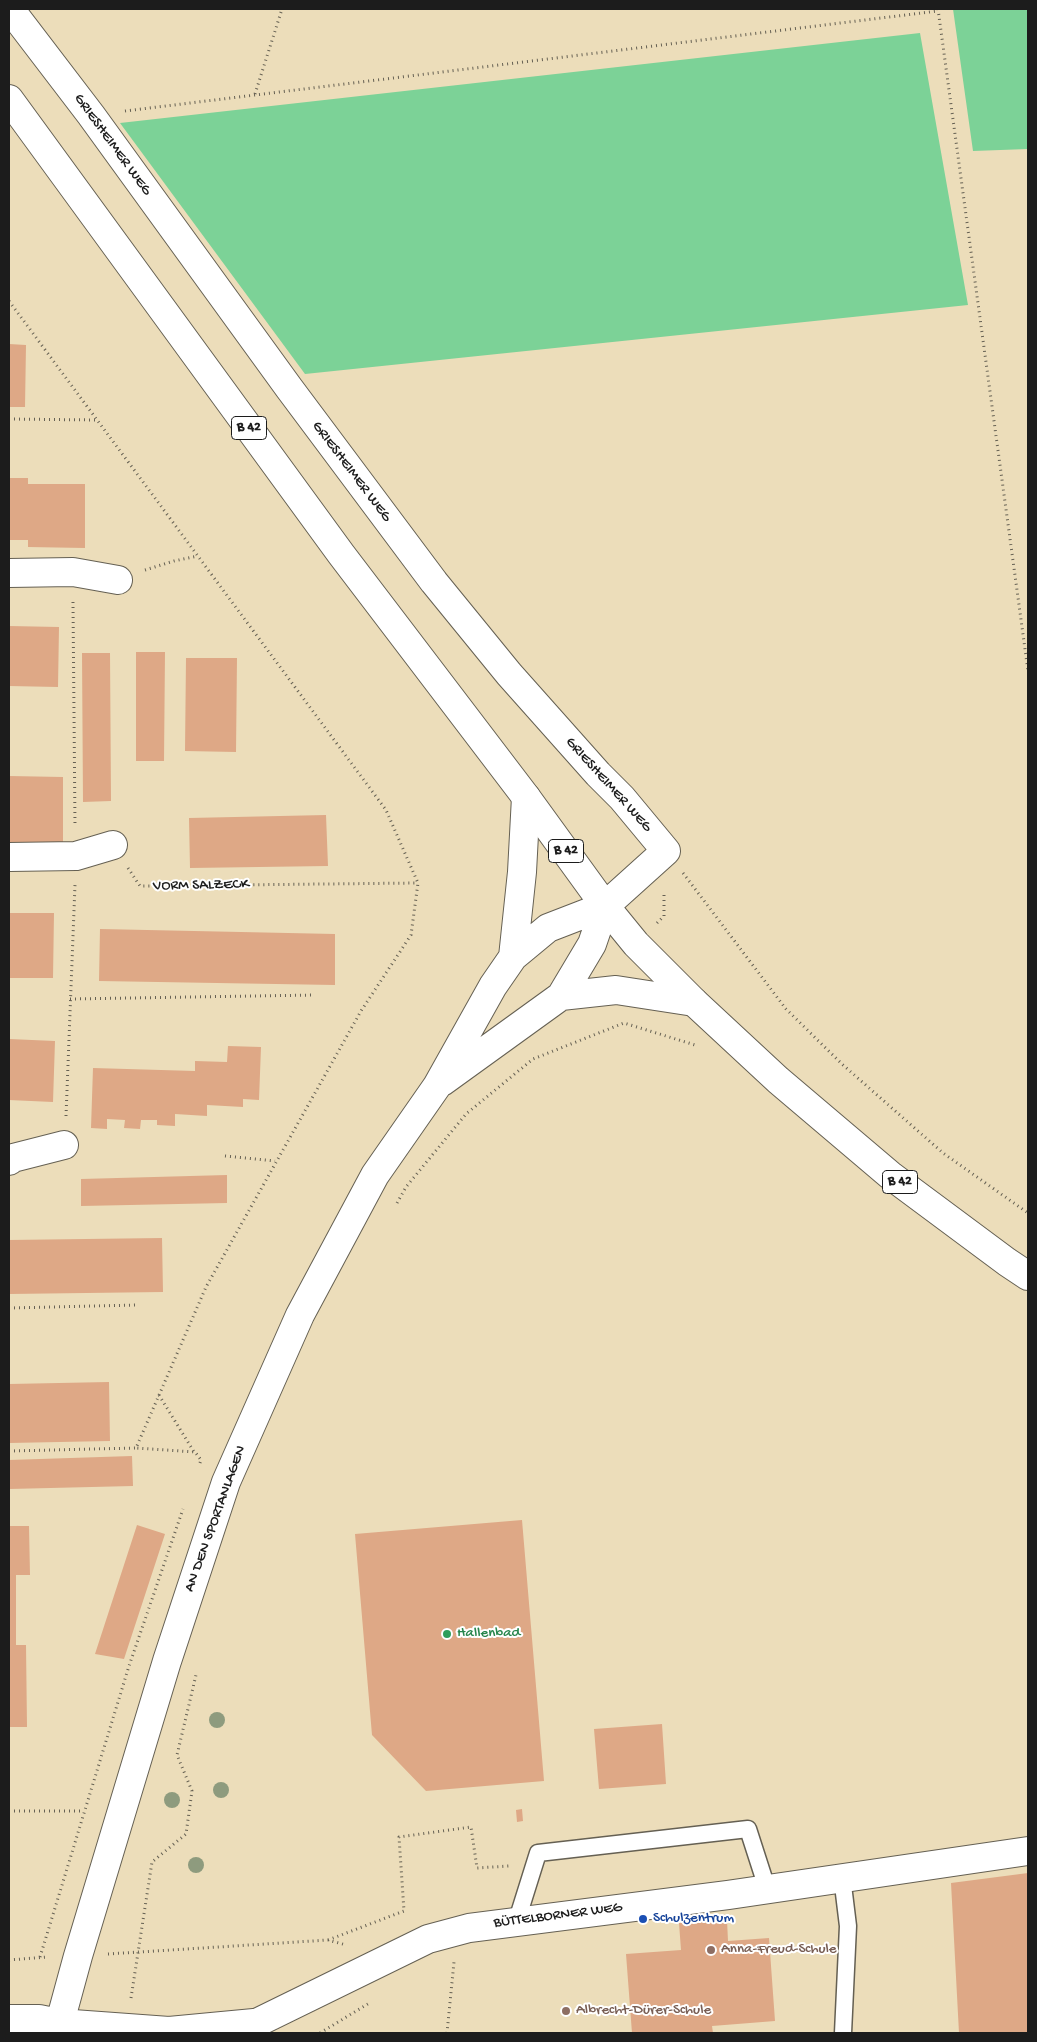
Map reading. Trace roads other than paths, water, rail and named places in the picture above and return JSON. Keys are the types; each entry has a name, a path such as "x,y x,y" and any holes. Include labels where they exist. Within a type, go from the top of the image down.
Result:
{"main road":[{"name":"GRIESHEIMER WEG","path":"10,9 91,115 289,388 434,582 510,674 598,774 622,798 666,851 605,906"},
{"name":"B 42","path":"9,99 341,554 526,797 605,906 636,944 694,1002 778,1080 890,1175 1028,1276"},
{"path":"9,573 73,572 118,580"},
{"path":"513,957 522,872 526,797"},
{"path":"9,857 76,856 113,845"},
{"path":"437,1086 493,986 513,957 548,928 605,906"},
{"path":"437,1086 561,996 592,944 605,906"},
{"path":"561,996 616,990 694,1002"},
{"name":"AN DEN SPORTANLAGEN","path":"58,2028 167,1661 226,1482 300,1315 375,1175 437,1086"},
{"path":"9,1161 64,1145"},
{"name":"BÜTTELBORNER WEG","path":"9,2019 39,2019 58,2028 126,2028 169,2031 245,2028 428,1939 469,1928 517,1920 728,1895 1028,1851"}],"lane":[{"path":"517,1920 538,1853 748,1829 767,1888"},
{"path":"842,1877 848,1926 843,2033"}],"place":[{"name":"Hallenbad","path":"447,1634"},
{"name":"Schulzentrum","path":"643,1919"},
{"name":"Anna-Freud-Schule","path":"711,1950"},
{"name":"Albrecht-Dürer-Schule","path":"566,2011"}]}
